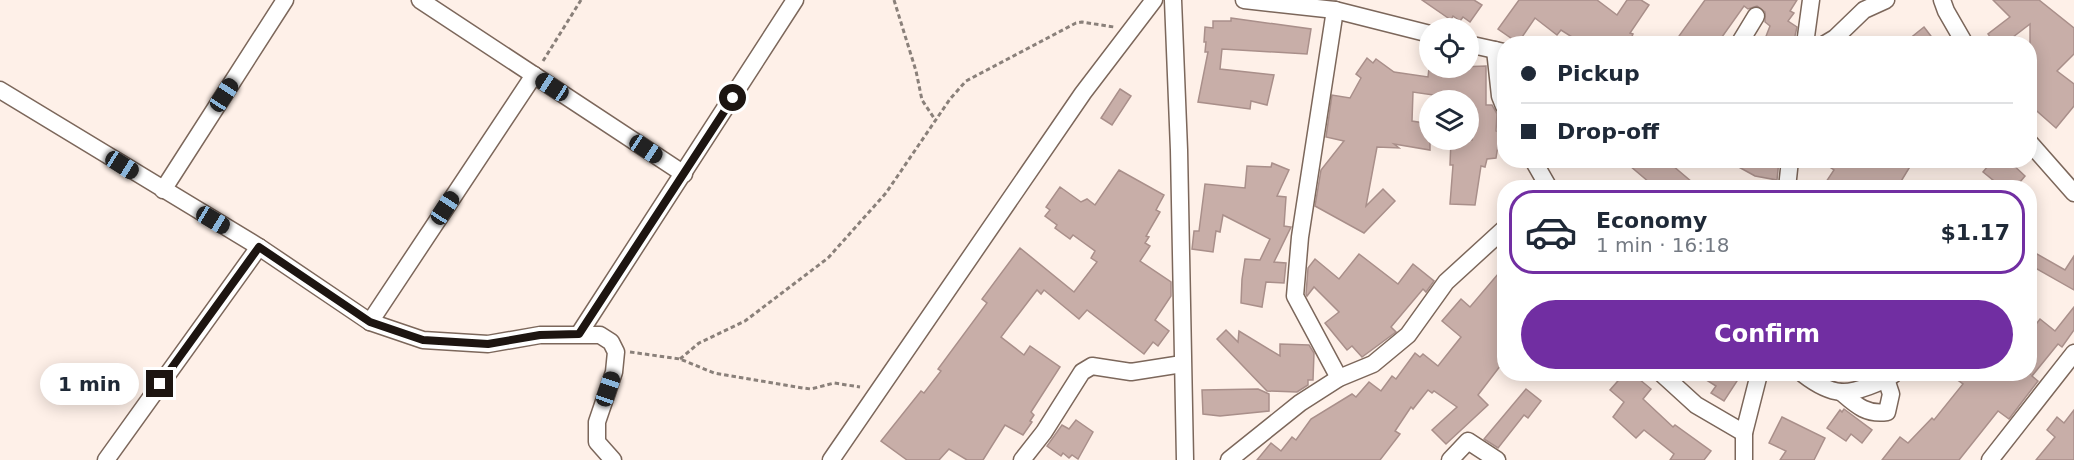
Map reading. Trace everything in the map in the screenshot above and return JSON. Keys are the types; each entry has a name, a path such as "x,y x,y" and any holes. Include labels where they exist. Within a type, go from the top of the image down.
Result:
{"street":[{"path":"162,190 285,0"},
{"path":"420,0 684,174"},
{"path":"579,334 795,0"},
{"path":"831,460 1076,102 1154,0"},
{"path":"1173,0 1185,460"},
{"path":"1244,0 1335,10 1419,31"},
{"path":"1806,36 1811,0"},
{"path":"1837,36 1864,10 1886,0"},
{"path":"1942,0 1960,36"},
{"path":"1335,10 1300,237 1295,296 1339,378"},
{"path":"1743,36 1755,16"},
{"path":"1479,46 1497,50"},
{"path":"370,322 534,75"},
{"path":"0,90 259,247 370,322 423,340 477,344 579,334 600,335 611,342 616,352 614,372 597,422 597,442 613,460"},
{"path":"2037,151 2074,193"},
{"path":"1230,460 1300,403 1339,378 1373,364 1408,335 1446,282 1497,235"},
{"path":"106,460 259,247"},
{"path":"1990,460 2074,353"},
{"path":"1022,460 1044,432 1082,372 1092,366 1131,372 1182,364"},
{"path":"1670,381 1696,405 1744,433"},
{"path":"1744,460 1744,433 1757,381"},
{"path":"1811,381 1841,392 1861,409 1874,414 1887,412 1891,394 1890,381"},
{"path":"1841,392 1875,381"},
{"path":"1450,460 1468,441 1479,446 1497,460"}],"path":[{"path":"534,75 581,0"},
{"path":"894,0 916,71 922,100 936,121"},
{"path":"680,359 699,343 745,321 828,258 886,193 953,94 966,81 1068,27 1082,22 1108,27 1134,25"},
{"path":"616,352 680,359 714,373 811,389 829,383 851,387 881,385"}],"building":[{"path":"1422,0 1474,0 1482,5 1473,18 1453,16 1448,18"},
{"path":"1519,0 1597,0 1617,15 1627,0 1641,0 1649,5 1630,33 1633,34 1632,36 1570,36 1561,30 1557,35 1535,18 1523,36 1508,36 1498,29"},
{"path":"1705,0 1797,0 1790,11 1794,13 1788,21 1797,27 1795,36 1766,36 1770,26 1765,22 1765,12 1757,6 1748,9 1744,6 1723,36 1679,36"},
{"path":"1993,0 2039,0 2074,28 2074,54 2057,71 2074,84 2074,106 2056,128 2037,111 2037,36 2030,36 2030,24 2014,36 1989,36 1988,34 2010,17"},
{"path":"1231,18 1311,29 1307,54 1222,49 1220,69 1274,75 1267,105 1251,101 1250,109 1198,102 1208,52 1205,52 1205,27 1213,28 1213,21 1231,21"},
{"path":"1924,27 1931,36 1913,36"},
{"path":"1367,58 1373,63 1376,59 1394,72 1419,76 1419,78 1479,78 1479,66 1486,66 1486,105 1492,105 1497,114 1497,152 1496,158 1487,159 1485,167 1481,166 1475,205 1450,204 1453,165 1450,165 1451,150 1479,150 1479,90 1419,90 1419,93 1413,92 1412,121 1419,122 1419,148 1394,144 1399,148 1377,147 1366,206 1383,189 1395,201 1364,233 1315,206 1321,170 1344,141 1326,137 1332,95 1350,98 1361,78 1356,74"},
{"path":"1120,89 1131,96 1112,125 1101,118"},
{"path":"1272,163 1289,170 1277,196 1286,197 1284,226 1291,227 1274,262 1286,263 1284,283 1266,282 1262,307 1241,303 1242,279 1245,259 1260,260 1270,239 1223,215 1220,232 1216,231 1213,252 1192,249 1194,231 1199,231 1205,184 1245,188 1247,166 1271,167"},
{"path":"1632,168 1675,168 1690,180 1647,180"},
{"path":"1740,168 1778,168 1777,180 1755,176"},
{"path":"1831,168 1909,168 1902,180 1827,180 1834,170"},
{"path":"1986,168 2016,168 2025,176 2022,180 1993,180 1983,172"},
{"path":"1119,170 1164,195 1156,210 1160,212 1146,236 1149,237 1145,243 1150,246 1140,261 1171,282 1171,296 1155,320 1169,331 1158,346 1153,342 1144,354 1087,310 1079,319 1044,290 1041,294 1037,290 1001,337 1024,355 1030,346 1060,367 1031,412 1034,415 1030,421 1032,422 1023,435 1005,425 983,460 967,460 949,449 939,460 907,460 881,441 921,391 924,393 941,371 938,369 987,303 982,299 1020,248 1074,292 1097,262 1091,258 1095,251 1073,235 1070,239 1055,228 1057,225 1045,216 1050,210 1046,207 1060,187 1081,202 1087,199 1095,205"},
{"path":"1359,254 1398,284 1413,264 1434,281 1426,292 1423,289 1391,327 1396,332 1362,357 1352,346 1347,350 1325,323 1339,312 1314,287 1307,296 1306,294 1308,268 1315,259 1339,279"},
{"path":"2037,254 2065,270 2074,256 2074,290 2037,269"},
{"path":"1497,275 1497,370 1478,395 1488,405 1446,444 1432,430 1457,407 1434,391 1432,393 1428,390 1413,409 1411,407 1395,431 1400,434 1380,460 1257,460 1271,443 1281,451 1292,437 1296,440 1311,419 1352,394 1356,397 1369,382 1381,391 1392,376 1396,379 1415,353 1420,357 1423,354 1438,366 1461,337 1442,321 1461,299 1470,307"},
{"path":"2074,307 2074,330 2062,347 2058,344 2037,370 2037,323 2040,319 2055,331"},
{"path":"1226,330 1238,342 1239,331 1280,356 1280,344 1309,345 1314,353 1313,380 1308,380 1308,385 1297,392 1267,391 1217,339"},
{"path":"1618,381 1641,381 1651,389 1643,399 1673,427 1675,425 1711,451 1704,460 1670,460 1674,454 1644,430 1636,438 1613,417 1624,402 1610,390"},
{"path":"1708,381 1737,381 1724,401 1711,393 1716,386"},
{"path":"1959,381 2038,381 2009,419 1998,411 1959,460 1882,460 1900,437 1908,443 1932,418 1934,420 1963,384"},
{"path":"1258,389 1269,394 1269,411 1220,416 1203,414 1202,390"},
{"path":"1526,389 1541,401 1528,418 1524,415 1498,448 1484,439"},
{"path":"1844,409 1872,430 1862,443 1851,434 1846,441 1827,428 1840,410 1842,412"},
{"path":"2074,410 2074,460 2036,460 2055,437 2047,430 2057,417 2064,423"},
{"path":"1782,417 1825,438 1814,460 1780,460 1786,451 1769,443"},
{"path":"1076,420 1093,432 1078,459 1072,455 1069,458 1063,453 1061,456 1047,446 1062,425 1069,429"}],"route":[{"path":"160,384 259,247 346,308 370,322 423,340 488,344 540,335 579,334 733,98"}]}
